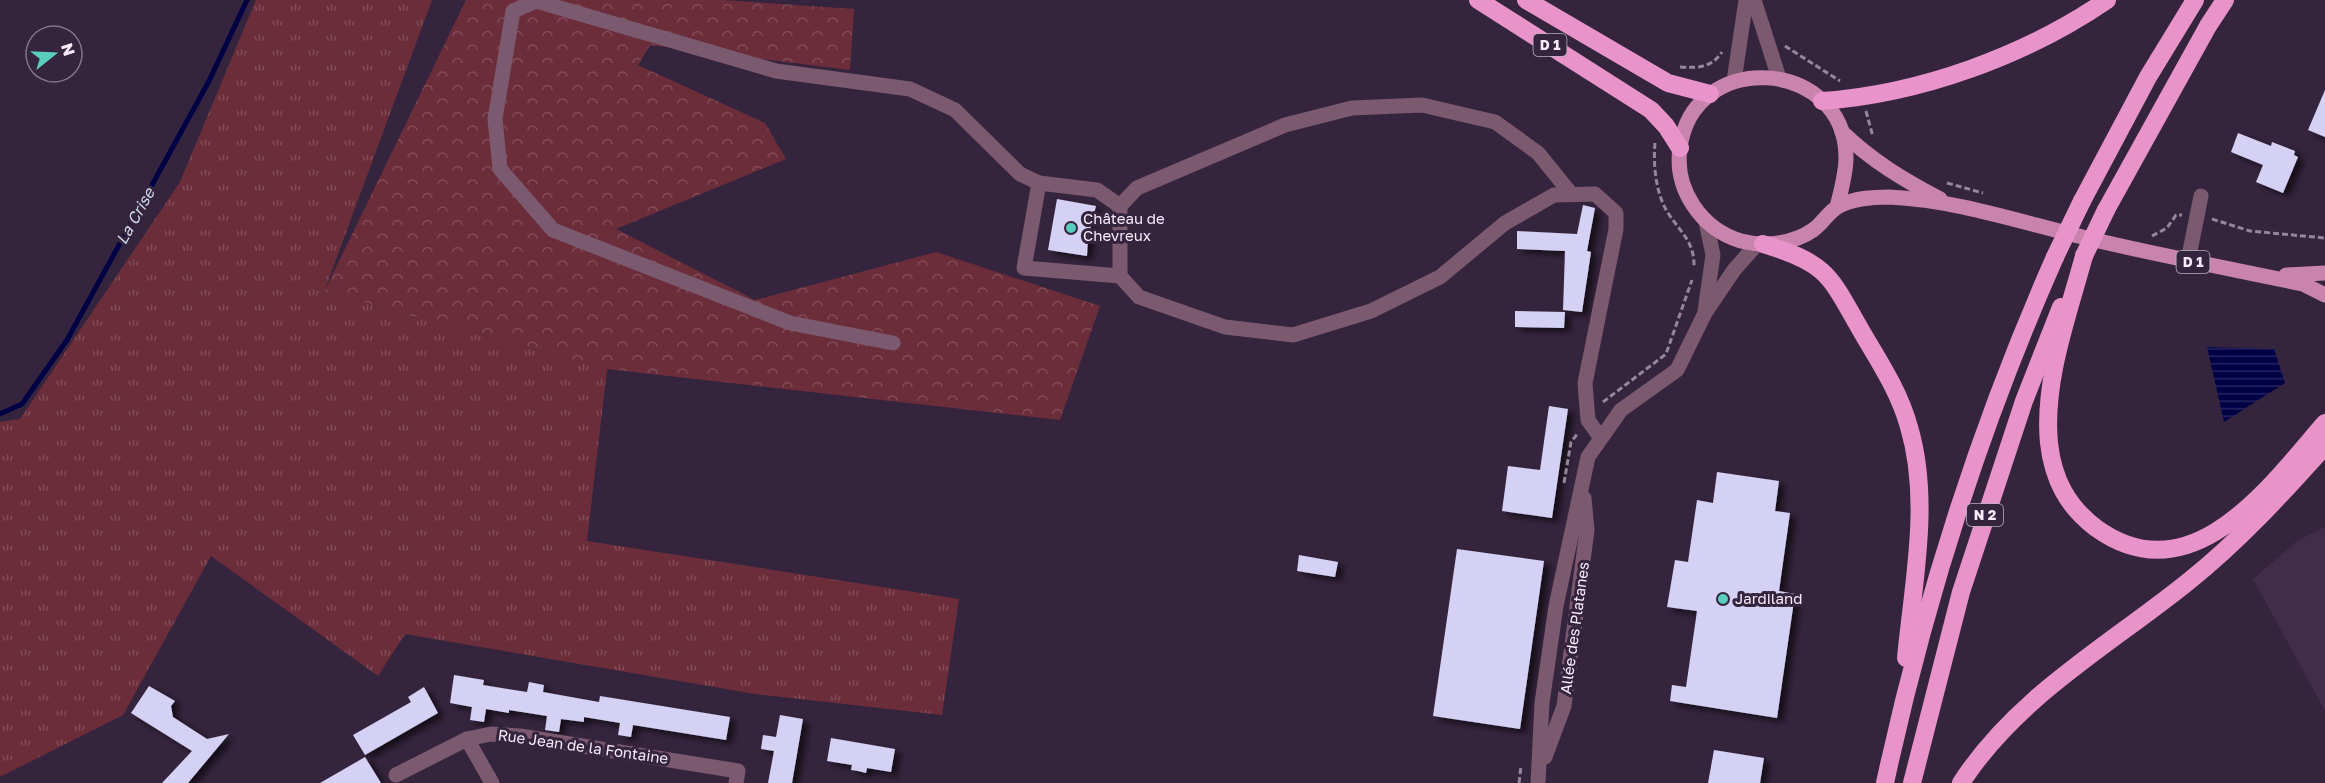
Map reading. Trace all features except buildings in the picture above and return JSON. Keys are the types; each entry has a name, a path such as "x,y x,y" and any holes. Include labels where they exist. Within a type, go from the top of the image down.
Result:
{"highway":[{"name":"D 1","path":"1478,0 1651,110 1666,126 1680,148"},
{"name":"D 1","path":"1526,0 1668,83 1710,94"},
{"path":"1822,101 1863,98 1919,84 1995,58 2060,28 2107,0"},
{"name":"N 2","path":"1885,783 1900,715 1960,505 2007,369 2055,257 2082,201 2148,77 2195,0"},
{"name":"N 2","path":"1912,783 1943,655 1980,530 2035,370 2106,210 2208,26 2226,0"},
{"path":"1760,244 1800,255 1828,276 1885,370 1909,426 1917,467 1920,508 1900,715"},
{"path":"2084,256 2053,378 2049,442 2052,463 2065,496 2076,510 2100,531 2132,545 2148,548 2180,546 2209,537 2242,515 2325,423"},
{"path":"1961,783 2013,719 2062,677 2207,567 2262,515 2325,446"}],"main road":[{"path":"1756,76 1779,78 1802,86 1822,101 1842,132 1846,156 1837,207 1814,229 1788,241 1760,244 1730,237 1706,222 1689,201 1680,175 1680,148 1685,128 1696,109 1710,94 1734,81 1756,76"},
{"name":"D 1","path":"1842,132 1866,155 1899,177 1946,202"},
{"name":"D 1","path":"1837,207 1873,197 1946,202 2044,228 2188,261 2303,284 2325,295"},
{"name":"D 1","path":"2267,276 2325,273"}],"street":[{"path":"1734,81 1746,0"},
{"path":"1754,0 1779,78"},
{"path":"893,343 790,323 553,230 500,169 495,119 513,11 536,1 776,71 910,89 956,110 1020,174 1039,183 1097,190 1120,206"},
{"path":"1572,195 1538,153 1495,122 1422,105 1352,108 1285,124 1137,188 1120,206 1120,276 1139,297 1225,327 1293,335 1371,311 1440,277 1505,223 1554,195 1572,195 1595,194 1616,213 1616,229 1585,383 1588,420 1600,437"},
{"path":"1039,183 1024,268 1120,276"},
{"path":"2188,261 2201,196"},
{"name":"Allée des Platanes","path":"1705,313 1713,255 1706,222"},
{"name":"Allée des Platanes","path":"1539,776 1542,703 1556,606 1588,457 1621,410 1677,370 1705,313 1734,270 1760,244"},
{"name":"Allée des Platanes","path":"1539,776 1564,706 1587,530 1582,483"},
{"name":"Rue Jean de la Fontaine","path":"467,739 491,734 520,736 738,771 736,783"},
{"path":"396,775 467,739 492,783"}],"path":[{"path":"1768,38 1777,41 1832,78 1854,88 1863,98 1871,134 1876,142"},
{"path":"1668,83 1679,67 1701,68 1717,60 1726,45 1741,42"},
{"path":"1563,489 1570,442 1607,397 1666,354 1693,277 1694,253 1684,232 1667,212 1657,184 1656,138"},
{"path":"1940,180 1984,194"},
{"path":"2144,235 2152,236 2167,228 2176,215 2197,213 2250,231 2325,238"},
{"path":"1518,783 1522,759"}],"shaded area":[{"path":"2207,347 2274,349 2285,383 2224,422"},
{"path":"2325,527 2325,711 2253,579 2298,540"}],"green space":[{"path":"256,0 432,0 324,292 607,369 587,541 959,599 942,715 755,694 405,634 378,676 211,556 123,715 0,777 0,422 20,419 180,182"},
{"path":"466,0 724,0 854,9 850,70 650,45 638,65 765,123 786,159 616,229 755,300 936,252 1100,306 1060,420 607,369 324,292"}],"waterway":[{"name":"La Crise","path":"0,414 22,404 67,340 209,81 247,0"}],"place":[{"name":"Château de Chevreux","path":"1071,228"},
{"name":"Jardiland","path":"1723,599"}]}
